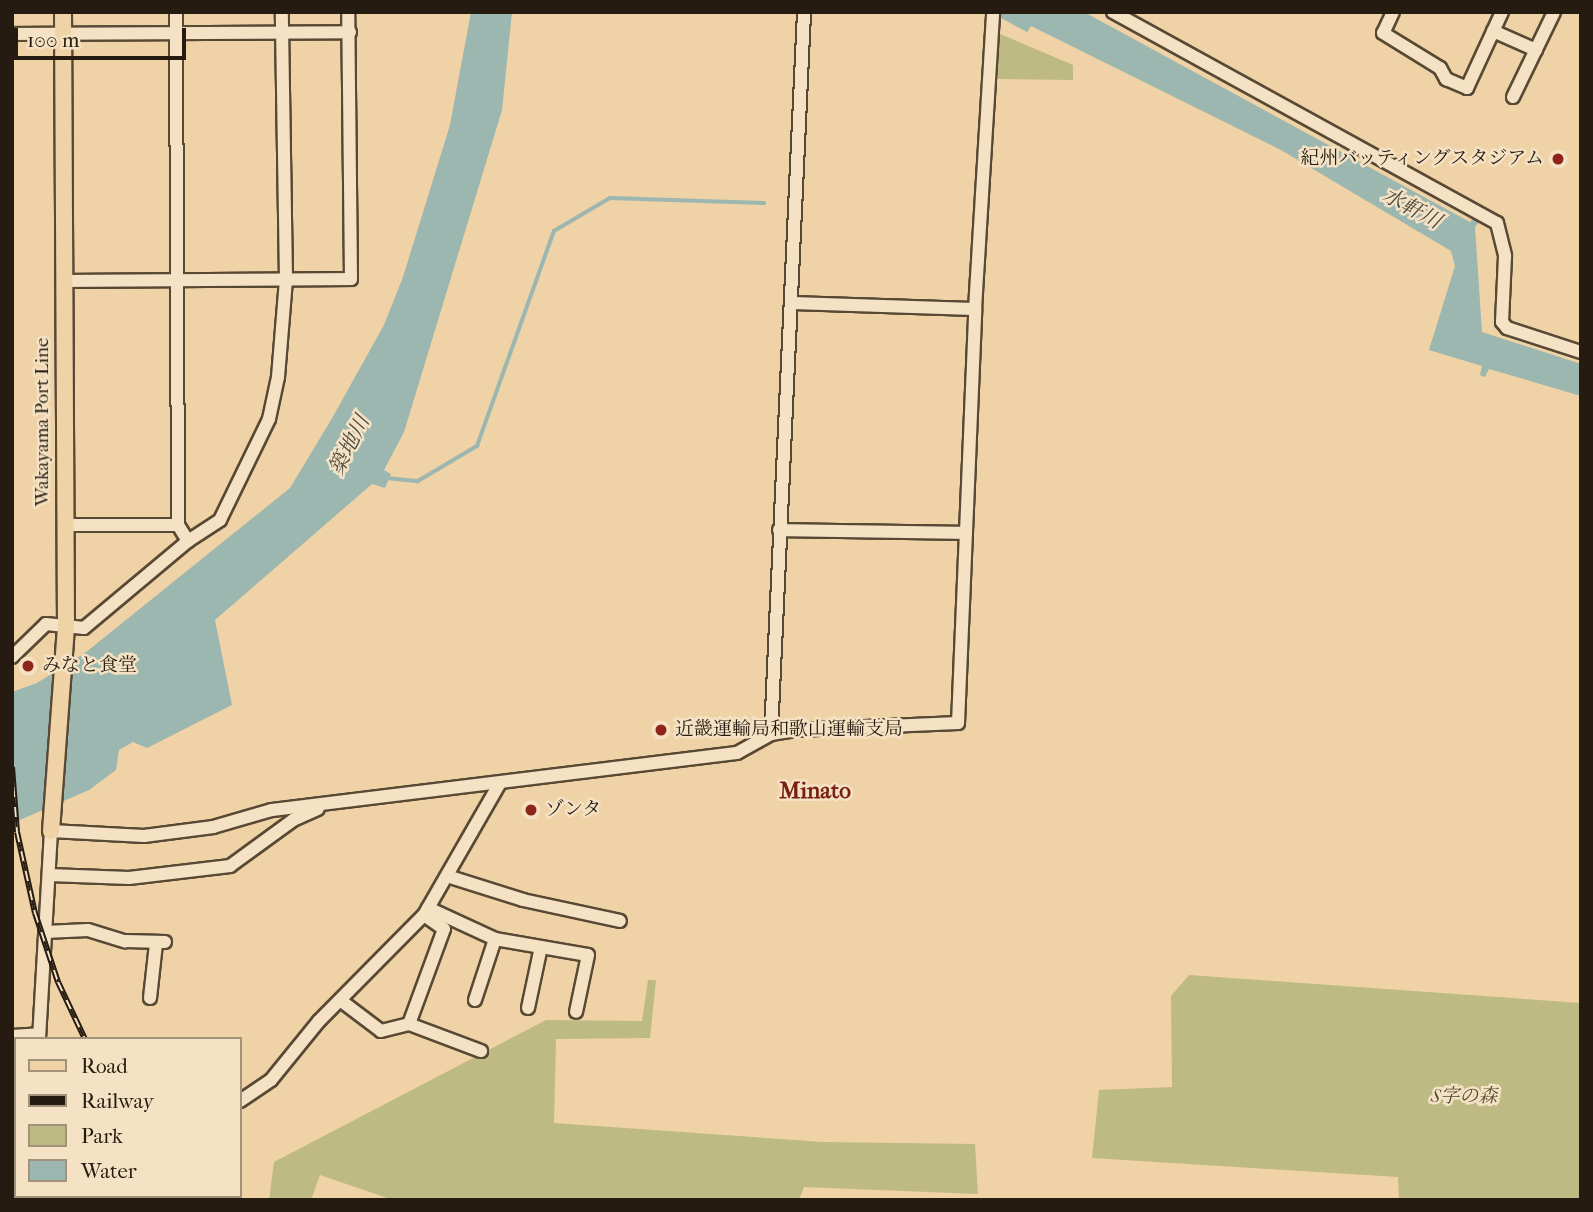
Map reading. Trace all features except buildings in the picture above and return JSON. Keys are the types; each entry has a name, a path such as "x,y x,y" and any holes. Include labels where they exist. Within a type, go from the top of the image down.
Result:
{"main road":[{"name":"Wakayama Port Line","path":"51,831 66,626 63,12"}],"street":[{"path":"176,12 178,525 188,541"},
{"path":"12,657 46,624 84,628 188,541 220,520 269,419 278,377 286,280 282,12"},
{"path":"64,281 351,279 354,274 348,12"},
{"path":"771,734 803,12"},
{"path":"1113,12 1497,223 1504,256 1502,322 1507,328 1581,352"},
{"path":"1393,12 1383,33 1440,68 1446,79 1467,88 1502,12"},
{"path":"1513,97 1554,12"},
{"path":"12,1036 39,1037 51,831 144,836 213,827 272,810 737,753 771,734 958,723 975,309 992,18"},
{"path":"1493,30 1536,50"},
{"path":"12,34 284,35 350,32"},
{"path":"790,303 975,309"},
{"path":"65,525 178,525"},
{"path":"779,530 966,533"},
{"path":"242,1100 271,1080 340,1000 426,911 500,783"},
{"path":"49,875 129,878 230,866 293,820 331,803"},
{"path":"447,876 523,900 620,921"},
{"path":"426,911 495,939 589,957 576,1012"},
{"path":"409,1024 444,929 426,911"},
{"path":"46,932 88,930 125,942 161,943 150,998"},
{"path":"475,1000 495,939"},
{"path":"528,1008 541,947"},
{"path":"340,1000 381,1031 409,1024 481,1051"}],"green space":[{"path":"998,33 1073,65 1073,80 998,79"},
{"name":"S字の森","path":"1189,975 1581,1003 1581,1200 1399,1200 1398,1177 1092,1158 1099,1090 1172,1087 1171,996"},
{"path":"648,980 656,980 650,1038 556,1039 554,1123 823,1142 975,1144 978,1194 804,1187 799,1200 393,1200 320,1175 311,1200 269,1200 274,1162 546,1020 642,1021"}],"water":[{"name":"築地川","path":"471,12 512,12 502,110 404,432 384,470 391,474 385,488 372,484 215,620 232,705 147,748 133,742 119,750 116,770 89,790 13,823 12,692 37,683 85,653 290,488 331,420 384,325 403,277 450,125"},
{"name":"水軒川","path":"990,12 1084,12 1470,222 1475,216 1481,219 1475,227 1482,332 1581,364 1581,396 1489,369 1485,377 1480,375 1482,366 1429,350 1455,266 1451,251 1281,150 1031,26 1027,32"}],"waterway":[{"path":"387,478 418,481 477,446 554,231 610,198 764,203"}],"railway":[{"path":"12,767 17,832 35,913 58,982 84,1037"}],"place":[{"name":"紀州バッティングスタジアム","path":"1558,159"},
{"name":"みなと食堂","path":"28,666"},
{"name":"近畿運輸局和歌山運輸支局","path":"661,730"},
{"name":"ゾンタ","path":"531,810"}],"district":[{"name":"Minato","path":"815,791"}]}
